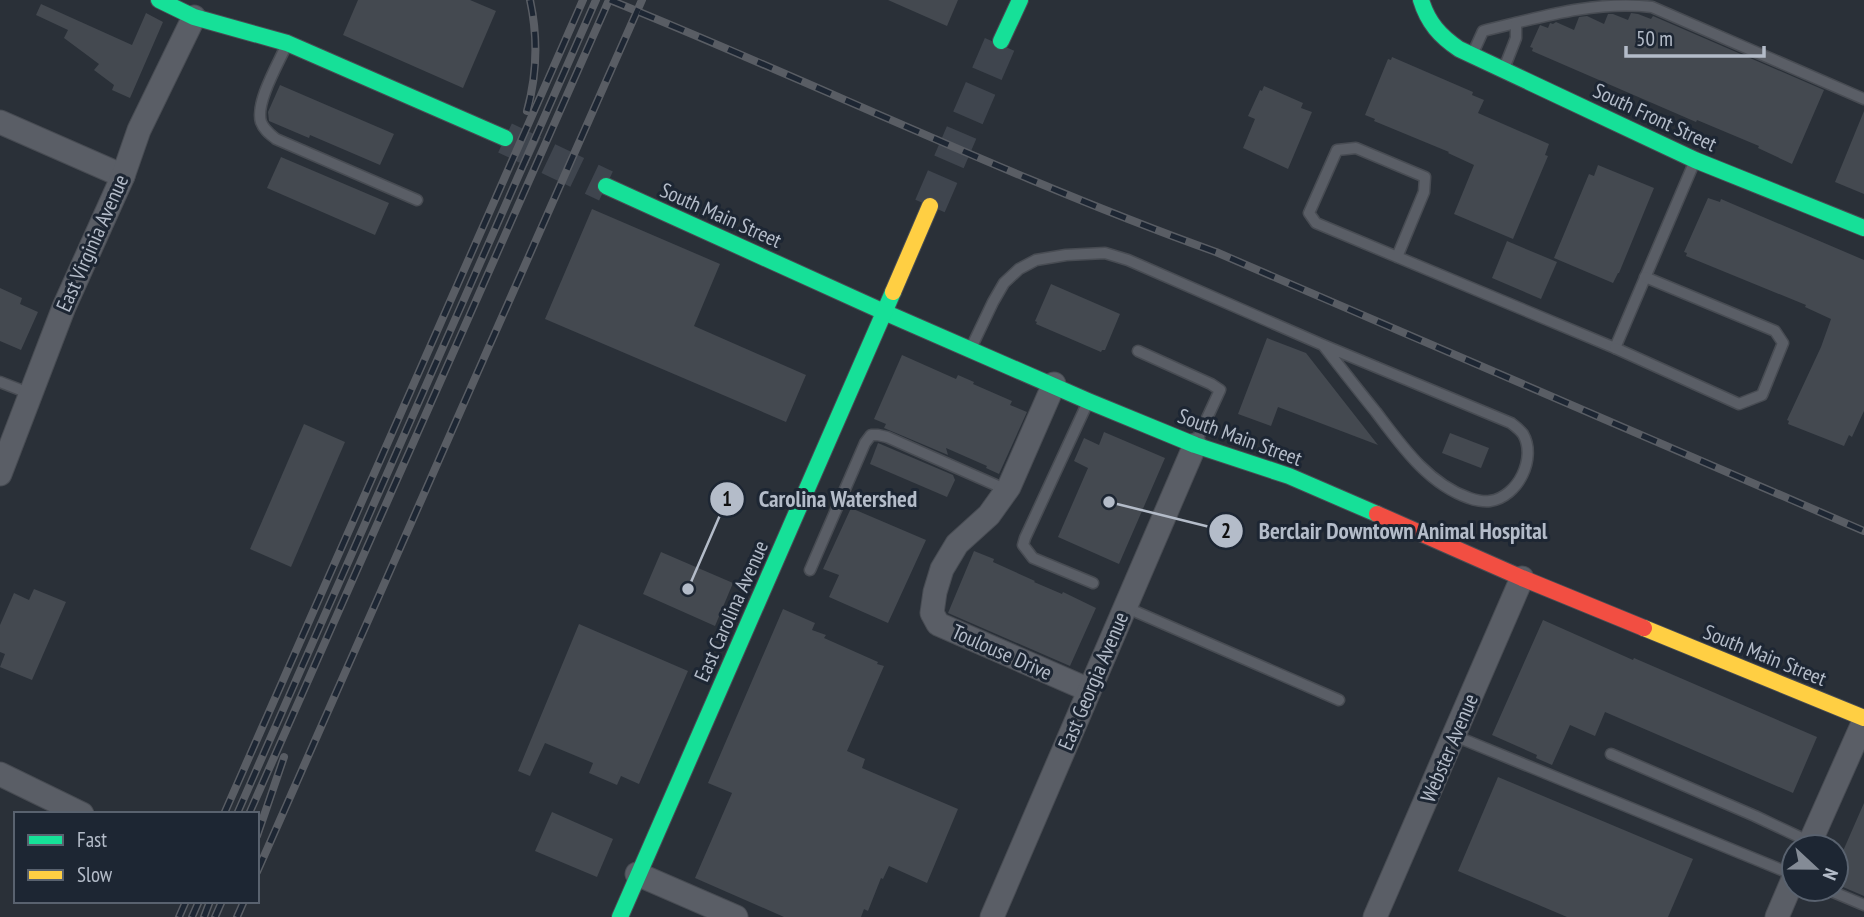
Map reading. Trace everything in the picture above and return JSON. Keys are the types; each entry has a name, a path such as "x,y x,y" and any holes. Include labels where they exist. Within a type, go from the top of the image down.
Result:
{"main road":[{"path":"159,0 194,17 287,43 505,138"},
{"path":"1002,41 1020,0"},
{"name":"South Front Street","path":"1421,0 1428,22 1436,31 1453,45 1472,55 1695,160 1864,228"},
{"name":"South Main Street","path":"606,186 1088,401 1195,445 1289,476 1522,578 1864,720"},
{"name":"East Carolina Avenue","path":"620,917 930,206"}],"street":[{"name":"East Virginia Avenue","path":"0,474 64,307 123,176 139,130 194,17"},
{"path":"0,123 123,176"},
{"name":"Toulouse Drive","path":"1054,384 1007,490 989,515 957,544 942,569 932,613 938,624 1089,690"},
{"name":"East Georgia Avenue","path":"992,917 1195,445"},
{"name":"Webster Avenue","path":"1375,917 1522,578"},
{"path":"1814,833 1864,720"},
{"path":"0,774 78,812"},
{"path":"637,874 736,917"}],"lane":[{"path":"1472,55 1483,31 1572,9 1640,5 1652,7 1864,99"},
{"path":"1504,69 1516,38 1516,23"},
{"path":"287,43 260,107 260,120 265,130 276,139 417,200"},
{"path":"1397,257 1424,192 1425,177 1356,148 1337,150 1309,213 1316,223 1397,257 1615,348 1739,404 1762,395 1783,343 1774,331 1645,276"},
{"path":"1615,348 1695,160"},
{"path":"971,348 1004,283 1019,269 1036,260 1105,253 1128,260 1511,423 1522,433 1527,447 1527,462 1520,480 1507,495 1490,501 1470,498 1451,489 1409,455 1323,345"},
{"path":"1138,352 1220,390 1195,445"},
{"path":"0,382 31,394"},
{"path":"1088,401 1023,545 1033,558 1093,583"},
{"path":"810,570 865,443 871,435 887,437 1007,490"},
{"path":"1125,607 1339,700"},
{"path":"1455,736 1780,870"},
{"path":"1611,754 1755,816 1788,833"}],"building":[{"path":"358,0 470,0 496,11 463,88 343,35"},
{"path":"888,0 958,0 947,26"},
{"path":"41,4 132,45 146,13 163,22 130,98 112,90 114,85 94,70 99,64 64,38 68,30 36,15"},
{"path":"1631,13 1651,19 1653,16 1824,90 1792,164 1758,148 1759,146 1697,120 1696,122 1532,51 1533,48 1530,47 1540,25 1548,28 1550,23 1556,22 1574,30 1579,17 1587,16 1604,24 1608,14 1628,20"},
{"path":"1392,57 1473,92 1472,95 1484,100 1478,113 1549,144 1545,155 1548,156 1513,239 1454,214 1474,165 1365,115 1388,59 1391,60"},
{"path":"280,85 394,134 380,165 269,121 268,112"},
{"path":"1264,86 1303,103 1301,108 1312,112 1288,169 1243,148 1255,119 1248,116"},
{"path":"1864,111 1864,194 1835,182"},
{"path":"281,157 389,203 375,235 267,188"},
{"path":"1598,165 1654,188 1613,283 1554,258 1589,174 1594,176"},
{"path":"1708,198 1720,202 1721,199 1864,260 1864,411 1852,437 1849,435 1844,446 1788,424 1787,420 1831,319 1805,307 1806,305 1686,256 1687,253 1684,252"},
{"path":"592,209 720,264 694,326 806,375 786,422 545,319"},
{"path":"1507,241 1557,262 1541,299 1492,278"},
{"path":"1051,284 1120,314 1105,350 1101,352 1036,324"},
{"path":"0,288 22,298 20,304 38,312 21,350 0,341"},
{"path":"1267,338 1306,353 1378,445 1278,407 1271,426 1238,414"},
{"path":"902,355 956,379 958,375 974,382 973,384 1012,401 1010,405 1027,412 999,474 946,448 948,455 884,428 886,424 874,419"},
{"path":"304,424 345,442 291,567 250,549"},
{"path":"1104,432 1165,458 1119,564 1058,537 1088,468 1074,461 1084,438 1099,445"},
{"path":"1450,433 1489,448 1481,468 1442,453"},
{"path":"878,443 953,475 955,480 947,497 870,464"},
{"path":"851,508 926,540 888,623 829,597 839,575 823,569"},
{"path":"974,551 1034,582 1096,608 1070,666 948,613"},
{"path":"661,552 733,583 715,626 643,594"},
{"path":"34,589 66,602 32,680 0,667 5,654 0,652 0,625 14,593 29,600"},
{"path":"783,609 815,623 812,630 826,635 824,638 884,666 847,751 865,759 862,768 958,809 927,883 889,866 883,879 881,878 868,911 864,909 861,917 784,917 695,878 732,793 708,783"},
{"path":"1543,620 1817,737 1793,793 1605,712 1595,736 1570,725 1552,765 1536,758 1537,755 1492,735"},
{"path":"579,624 688,671 639,784 621,776 617,785 589,773 593,763 545,743 530,776 518,771"},
{"path":"1498,777 1693,859 1668,917 1567,917 1458,871"},
{"path":"1864,803 1864,896 1850,890 1850,835"},
{"path":"552,812 613,839 597,877 535,851"}],"tunnel":[{"path":"930,206 1001,41"},
{"path":"505,138 606,186"}],"railway":[{"path":"527,111 535,56 530,0"},
{"path":"225,812 583,0"},
{"path":"238,812 596,0"},
{"path":"250,812 609,0"},
{"path":"610,0 1063,193 1216,252 1864,531"},
{"path":"259,867 642,0"},
{"path":"259,830 284,757"},
{"path":"179,917 185,903"},
{"path":"192,917 198,903"},
{"path":"204,917 209,903"},
{"path":"215,917 221,903"},
{"path":"237,917 243,903"}],"traffic: fast":[{"path":"159,0 194,17 287,43 505,138"},
{"path":"1001,41 1020,0"},
{"path":"1421,0 1427,16 1436,28 1459,49 1695,160 1864,228"},
{"path":"606,186 1088,401 1195,445 1289,476 1377,514"},
{"path":"620,917 893,292"}],"traffic: slow":[{"path":"893,292 930,206"},
{"path":"1644,628 1864,718"}],"traffic: jam":[{"path":"1377,514 1644,628"}],"place":[{"name":"Berclair Downtown Animal Hospital","path":"1109,502"},
{"name":"Carolina Watershed","path":"688,589"}]}
